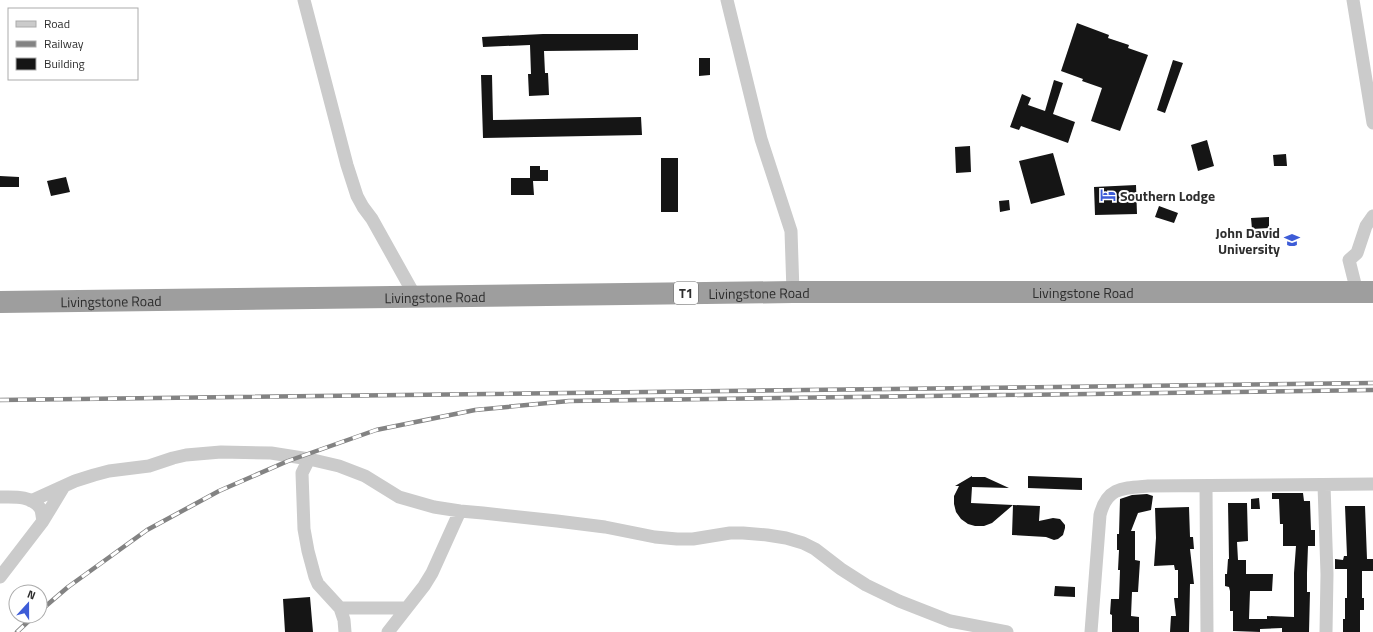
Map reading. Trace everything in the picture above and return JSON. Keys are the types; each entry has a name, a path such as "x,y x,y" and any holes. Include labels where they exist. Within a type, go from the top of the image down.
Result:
{"highway":[{"name":"Livingstone Road","path":"0,302 793,292 1365,292"}],"street":[{"path":"304,0 347,165 357,196 372,219 415,296"},
{"path":"727,0 761,139 791,231 793,292"},
{"path":"1353,0 1373,123"},
{"path":"1365,292 1349,260 1357,253 1366,226 1373,216"},
{"path":"31,501 75,482 109,471 149,466 186,455 221,452 262,452 309,459 339,466 365,476 405,500 434,507 460,511 557,520 605,527 655,537 693,539 730,533 743,533 786,538 803,543 814,549 866,585 899,601 950,621 1007,632"},
{"path":"309,459 302,473 305,539 314,577 318,584 340,608 344,620 345,632"},
{"path":"1091,632 1100,515 1105,500 1119,490 1131,488 1206,486 1373,484"},
{"path":"1324,485 1327,574 1326,632"},
{"path":"1206,486 1207,632"},
{"path":"0,577 43,521 63,488"},
{"path":"0,497 21,497 31,501 40,508 43,521"},
{"path":"388,632 424,586 432,573 460,511"},
{"path":"340,608 406,608"}],"building":[{"path":"1077,23 1109,35 1108,38 1129,45 1128,48 1148,55 1120,131 1091,121 1102,88 1061,71"},
{"path":"543,34 638,34 638,50 544,51 545,73 548,73 549,95 529,96 528,74 531,74 530,45 483,47 482,37"},
{"path":"699,58 710,58 710,75 699,76"},
{"path":"1173,60 1183,63 1165,113 1157,110"},
{"path":"481,75 492,75 493,120 641,117 642,135 483,138"},
{"path":"1054,80 1063,83 1053,114 1075,122 1068,143 1021,126 1019,130 1010,127 1022,94 1031,98 1028,105 1045,111"},
{"path":"1207,140 1214,166 1198,171 1191,145"},
{"path":"970,146 971,172 956,173 955,147"},
{"path":"1053,153 1065,195 1031,204 1019,161"},
{"path":"1286,154 1287,166 1274,166 1273,155"},
{"path":"661,158 678,158 678,212 661,212"},
{"path":"530,166 540,166 540,170 548,170 548,181 533,181 534,195 511,195 511,178 530,178"},
{"path":"0,176 19,177 19,187 0,187"},
{"path":"66,177 70,192 51,196 47,181"},
{"path":"1136,185 1137,214 1095,215 1094,187"},
{"path":"1009,200 1010,210 1000,212 999,201"},
{"path":"1159,206 1178,213 1174,223 1155,217"},
{"path":"1269,217 1269,228 1252,229 1251,218"},
{"path":"972,476 985,477 1009,488 972,487 971,503 1013,505 992,523 984,526 968,524 961,519 956,512 954,504 954,496 959,486 955,486"},
{"path":"1028,476 1082,478 1082,490 1028,488"},
{"path":"1272,493 1303,493 1304,501 1310,501 1311,530 1315,530 1315,546 1308,546 1307,592 1310,592 1309,632 1282,632 1282,628 1260,629 1260,632 1233,631 1233,611 1230,611 1230,591 1229,587 1225,586 1225,574 1227,574 1229,559 1228,503 1247,503 1248,541 1237,542 1238,560 1246,560 1246,574 1273,574 1272,591 1250,591 1249,619 1267,619 1267,616 1294,617 1294,573 1296,546 1283,546 1283,524 1280,524 1279,499 1272,499"},
{"path":"1147,494 1153,496 1151,510 1138,513 1131,531 1135,531 1135,560 1140,561 1138,592 1132,592 1131,616 1139,617 1139,632 1112,632 1112,615 1110,614 1111,599 1119,599 1120,570 1118,570 1119,550 1117,550 1117,534 1119,534 1120,499 1132,495"},
{"path":"1259,498 1260,509 1251,509 1251,499"},
{"path":"1013,505 1040,506 1039,521 1053,518 1060,519 1065,525 1063,535 1054,540 1046,537 1012,535"},
{"path":"1345,506 1365,506 1367,559 1373,559 1373,571 1362,571 1362,598 1364,598 1364,610 1360,610 1360,632 1343,632 1343,619 1345,619 1345,598 1347,598 1347,569 1335,569 1335,559 1343,560 1344,556 1347,556"},
{"path":"1189,507 1190,537 1193,537 1194,549 1190,549 1194,584 1190,584 1189,632 1170,632 1171,616 1176,616 1174,598 1178,598 1178,570 1175,570 1174,565 1154,566 1156,538 1155,508"},
{"path":"1055,586 1075,587 1075,597 1054,596"},
{"path":"310,597 313,632 285,632 283,599"}],"railway":[{"path":"0,400 1373,383"},
{"path":"48,604 68,587 147,530 219,491 288,461 376,430 475,410 569,401 1373,390"},
{"path":"17,632 26,624"}],"place":[{"name":"Southern Lodge","path":"1108,195"},
{"name":"John David University","path":"1292,240"}]}
